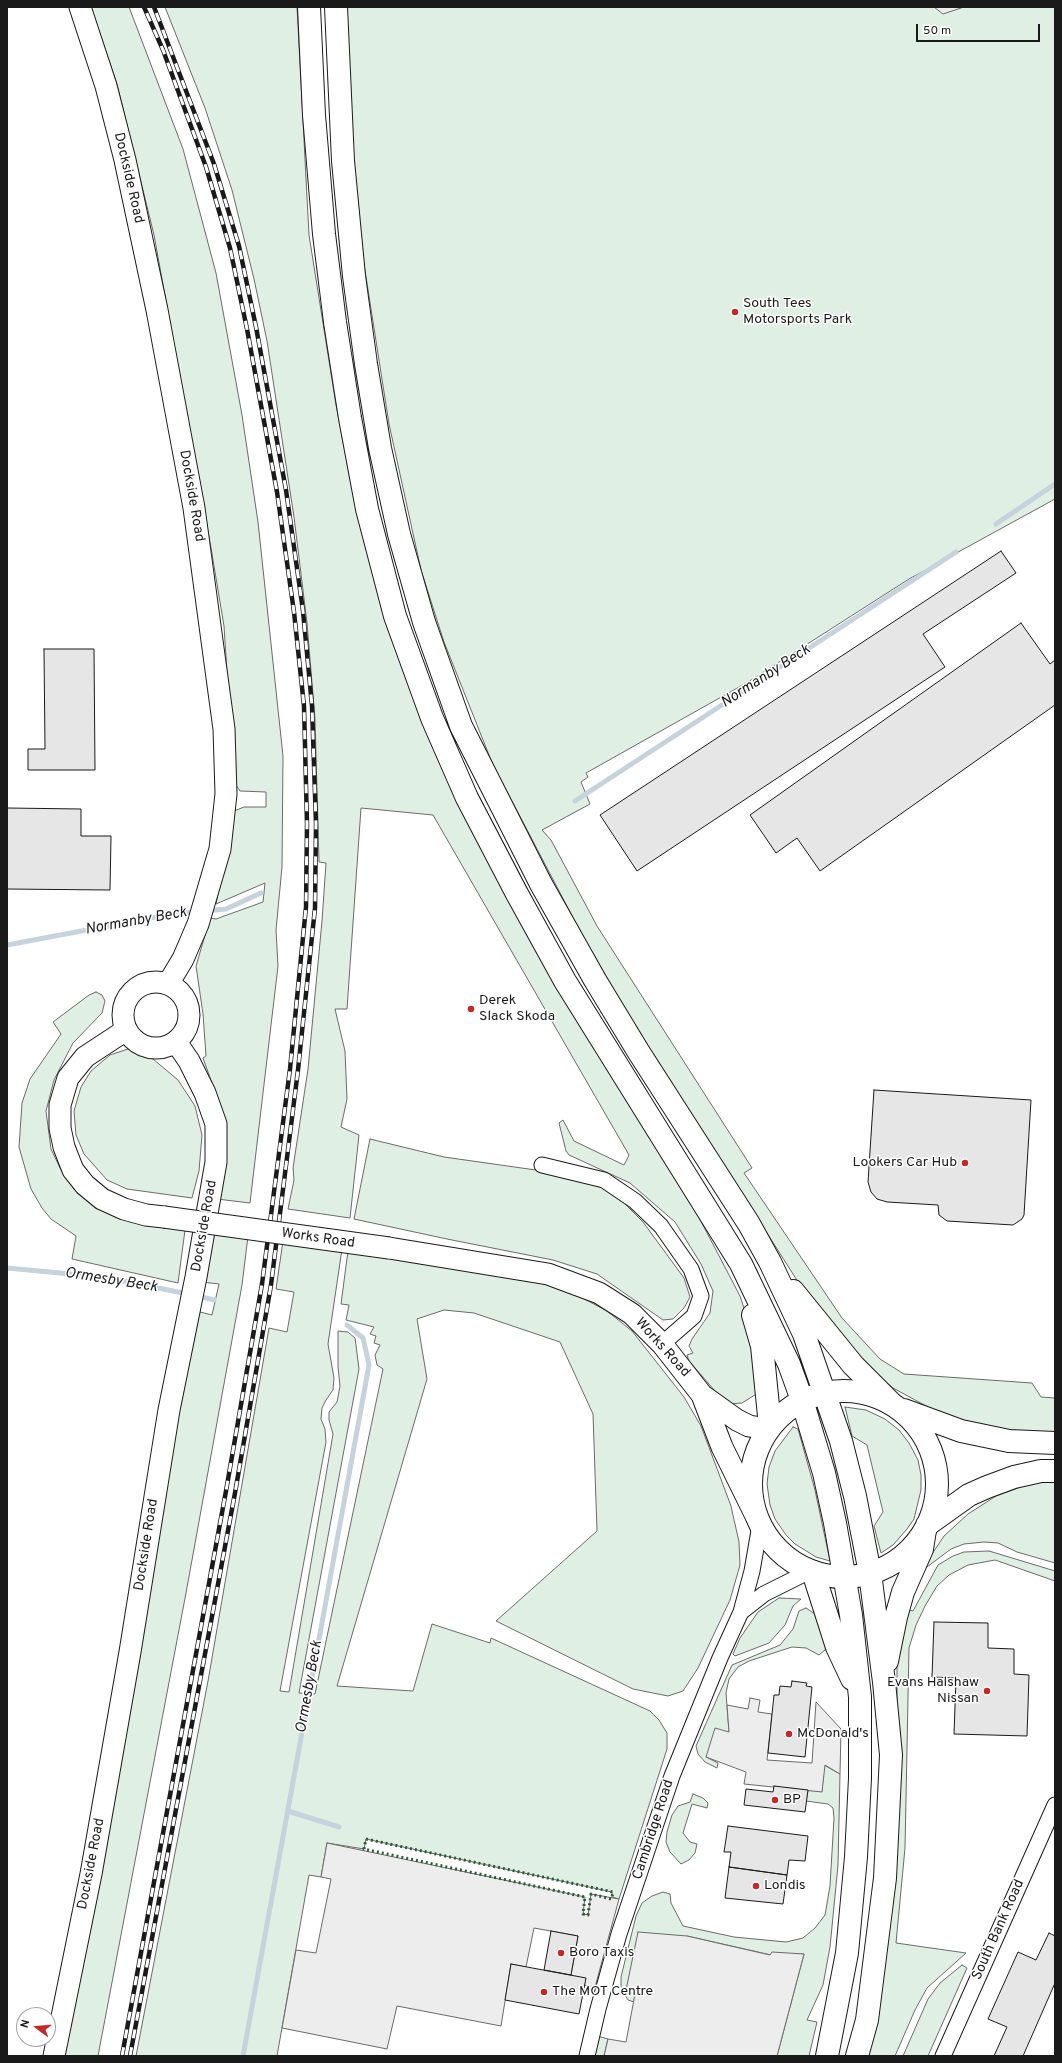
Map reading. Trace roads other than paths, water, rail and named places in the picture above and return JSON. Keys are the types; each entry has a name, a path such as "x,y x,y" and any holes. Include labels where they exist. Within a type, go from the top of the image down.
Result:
{"main road":[{"name":"Dockside Road","path":"80,7 106,86 125,160 157,310 194,508 217,671 226,755 224,810 220,849 213,877 198,924 183,959 168,984"},
{"path":"309,7 314,116 324,234 335,322 350,418 367,509 395,616 432,718 467,798 516,892 564,981 741,1264 789,1364 802,1400 824,1473 835,1523 851,1615 860,1697 860,1778 856,1857 847,1953 827,2056"},
{"path":"336,7 343,161 354,276 364,349 380,448 394,511 424,622 461,726 541,884 595,980 634,1045 749,1224 770,1262 804,1334 841,1441 855,1496 870,1574 884,1682 891,1755 885,1878 867,2020 857,2056"},
{"path":"149,983 168,984 178,990 187,1003 190,1016 186,1029 176,1042 164,1047 154,1048 140,1044 132,1038 126,1030 123,1015 129,996 137,988 149,983"},
{"name":"Works Road","path":"126,1030 85,1057 68,1078 60,1105 60,1128 64,1147 73,1170 85,1185 102,1199 124,1209 146,1215 516,1267 548,1274 572,1282 599,1293 632,1314 662,1344 702,1395 748,1426 769,1428"},
{"name":"Dockside Road","path":"54,2056 92,1866 169,1410 196,1277 216,1162 216,1124 205,1093 189,1061 176,1042"},
{"path":"770,1262 853,1365 911,1419 921,1432 934,1461 937,1478 937,1494 926,1528 922,1549 904,1592 896,1618 884,1682"},
{"path":"741,1264 750,1305 758,1327 762,1346 769,1428"},
{"path":"1055,1443 1009,1441 961,1431 872,1395 852,1390 824,1392 802,1400 779,1416 769,1428 754,1456 751,1471 752,1501 758,1520 776,1548 786,1558 812,1572 844,1577 870,1574 887,1567 902,1557 915,1545 926,1528 969,1495 1014,1477 1041,1471 1055,1471"},
{"name":"Works Road","path":"702,1395 722,1447 758,1520"},
{"path":"812,1572 837,1647 860,1697"}],"street":[{"path":"542,1165 604,1180 635,1201 661,1226 691,1270 701,1296 694,1316 662,1344"},
{"name":"Cambridge Road","path":"587,2056 598,2008 619,1934 672,1776 720,1658 741,1612 752,1571 758,1520"},
{"name":"Cambridge Road","path":"741,1612 764,1594 812,1572"},
{"name":"South Bank Road","path":"943,2056 1050,1829 1055,1804"}],"waterway":[{"name":"Normanby Beck","path":"996,524 1055,484"},
{"name":"Normanby Beck","path":"575,801 956,552"},
{"name":"Normanby Beck","path":"206,911 226,909 261,893"},
{"name":"Normanby Beck","path":"7,945 172,914 196,912"},
{"name":"Ormesby Beck","path":"7,1268 103,1277 188,1294"},
{"name":"Ormesby Beck","path":"198,1296 214,1300"},
{"name":"Ormesby Beck","path":"243,2056 369,1365 363,1338 347,1325"},
{"path":"288,1811 339,1827"}],"railway":[{"path":"122,2056 226,1491 262,1284 290,1069 306,907 307,824 304,706 294,612 277,492 247,329 230,248 206,167 163,50 144,7"},
{"path":"130,2056 235,1493 271,1285 298,1070 315,908 316,824 312,706 303,611 286,490 256,327 239,246 214,164 154,7"}],"place":[{"name":"South Tees Motorsports Park","path":"735,312"},
{"name":"Derek Slack Skoda","path":"471,1009"},
{"name":"Lookers Car Hub","path":"965,1163"},
{"name":"Evans Halshaw Nissan","path":"987,1691"},
{"name":"McDonald's","path":"789,1734"},
{"name":"BP","path":"775,1800"},
{"name":"Londis","path":"756,1886"},
{"name":"Boro Taxis","path":"561,1953"},
{"name":"The MOT Centre","path":"544,1992"}]}
